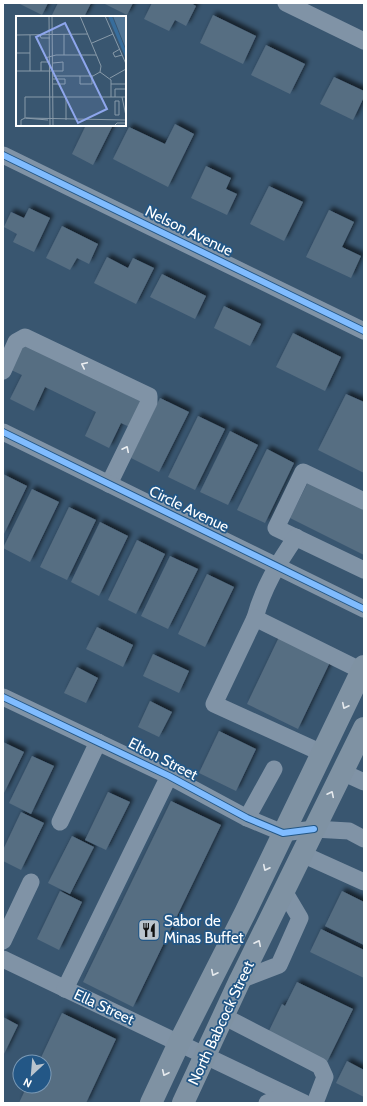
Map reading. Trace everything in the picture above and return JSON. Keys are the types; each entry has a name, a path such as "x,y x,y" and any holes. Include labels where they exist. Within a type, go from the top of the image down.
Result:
{"main road":[{"name":"North Babcock Street","path":"151,1103 179,1043 245,913 363,670"},
{"name":"North Babcock Street","path":"183,1103 240,980 364,728"}],"street":[{"path":"286,3 364,41"},
{"name":"Nelson Avenue","path":"3,155 364,329"},
{"path":"3,371 16,342 24,337 149,396 150,402 109,484"},
{"name":"Circle Avenue","path":"3,432 364,609"},
{"path":"364,501 303,472 276,528 364,570"},
{"path":"296,537 276,566 260,600 255,618 214,704 322,753"},
{"path":"255,618 363,670"},
{"name":"Elton Street","path":"3,697 169,776 247,818 284,833 314,829 348,831 364,839"},
{"path":"60,822 98,742"},
{"path":"247,818 274,769"},
{"path":"342,772 364,782"},
{"path":"65,989 169,776"},
{"path":"302,854 364,882"},
{"path":"3,941 31,882"},
{"name":"Ella Street","path":"3,959 304,1103"},
{"path":"223,1016 320,1066 325,1077 315,1103"},
{"path":"267,1103 287,1095"}],"building":[{"path":"18,3 48,3 42,15"},
{"path":"58,3 91,3 84,16 52,16"},
{"path":"103,3 133,3 127,15"},
{"path":"152,3 191,3 196,6 186,26 175,20 169,31 144,19"},
{"path":"213,15 256,36 243,64 200,43"},
{"path":"266,45 305,64 290,94 251,75"},
{"path":"334,77 364,91 364,97 353,120 320,104"},
{"path":"175,124 194,134 168,187 113,159 129,127 165,144"},
{"path":"86,126 112,126 93,165 72,154"},
{"path":"206,166 231,178 226,189 237,194 227,215 191,198"},
{"path":"269,186 303,202 284,241 250,224"},
{"path":"29,208 50,218 34,252 13,242 17,234 4,227 11,212 24,218"},
{"path":"329,210 354,222 342,247 361,256 351,278 306,257"},
{"path":"62,226 98,244 89,264 77,258 70,270 46,258"},
{"path":"107,257 128,268 133,258 154,268 136,304 94,283"},
{"path":"162,274 206,296 195,319 150,297"},
{"path":"224,306 261,324 250,346 214,328"},
{"path":"293,333 341,357 325,391 276,367"},
{"path":"22,342 147,403 134,429 121,423 109,448 85,436 96,412 45,387 34,411 10,399 22,375 9,369"},
{"path":"346,394 364,402 364,473 318,450"},
{"path":"160,398 189,412 159,472 131,458"},
{"path":"198,416 225,429 195,490 168,477"},
{"path":"230,431 258,445 228,505 200,492"},
{"path":"267,449 294,463 265,523 237,510"},
{"path":"3,474 27,486 3,536"},
{"path":"308,482 364,509 364,555 290,518"},
{"path":"32,489 59,502 30,562 3,548"},
{"path":"69,507 96,520 67,580 40,567"},
{"path":"100,522 128,536 99,596 71,582"},
{"path":"137,540 165,554 136,614 108,600"},
{"path":"170,556 198,569 168,629 141,616"},
{"path":"207,574 234,587 205,647 178,634"},
{"path":"97,627 133,645 123,667 86,649"},
{"path":"280,635 331,660 298,729 247,704"},
{"path":"153,654 189,671 179,693 143,676"},
{"path":"77,667 98,678 86,703 64,693"},
{"path":"150,701 172,712 159,737 138,727"},
{"path":"219,731 256,749 236,791 199,773"},
{"path":"3,742 24,752 3,795"},
{"path":"32,756 54,766 31,814 9,803"},
{"path":"108,792 130,802 106,850 85,840"},
{"path":"171,801 221,825 133,1007 83,982"},
{"path":"21,812 44,823 21,870 3,861 3,850"},
{"path":"72,836 94,847 70,894 48,883"},
{"path":"60,891 82,902 59,950 37,939"},
{"path":"342,891 364,902 364,945 325,926"},
{"path":"321,929 364,950 364,978 310,952"},
{"path":"297,982 353,1009 327,1062 268,1033 282,1004 285,1006"},
{"path":"62,1013 116,1039 86,1103 19,1103 23,1094 52,1094 52,1054 43,1054"},
{"path":"3,1017 18,1025 3,1056"},
{"path":"347,1061 364,1070 364,1097 336,1083"}],"cycle path":[{"path":"3,155 364,331"},
{"path":"3,432 364,609"},
{"path":"3,697 169,776 247,818 283,833 314,829"}],"place":[{"name":"Sabor de Minas Buffet","path":"149,930"}]}
